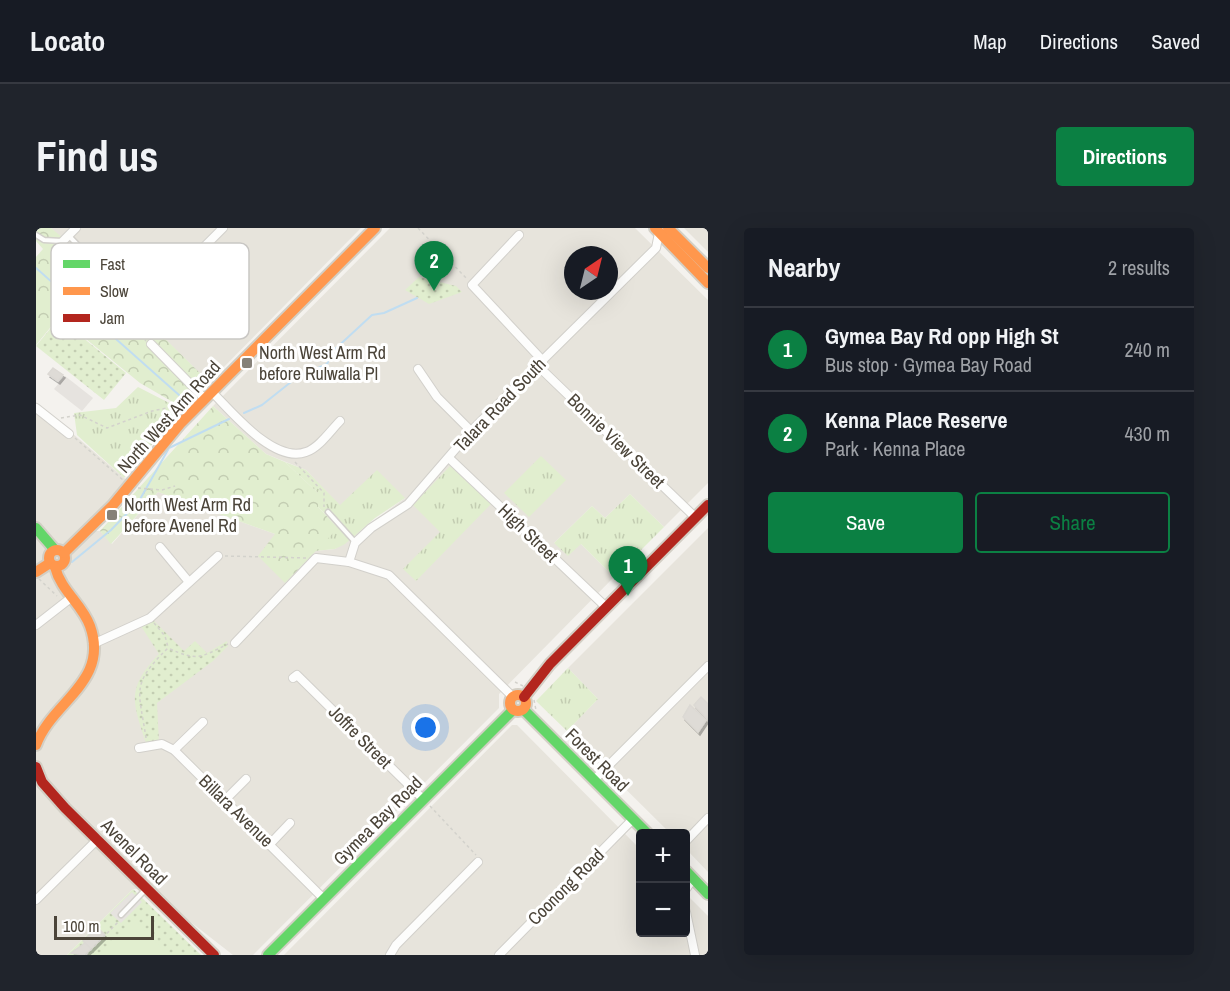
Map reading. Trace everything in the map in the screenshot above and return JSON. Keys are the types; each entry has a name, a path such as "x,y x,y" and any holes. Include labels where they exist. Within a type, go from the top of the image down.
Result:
{"street":[{"path":"66,238 76,228"},
{"path":"208,243 223,228"},
{"name":"North West Arm Road","path":"59,551 113,505 167,438 375,228"},
{"path":"656,248 666,230"},
{"path":"666,230 677,250 706,281"},
{"path":"666,230 708,268"},
{"path":"666,230 706,281"},
{"path":"472,285 519,235"},
{"path":"656,248 666,247 677,250"},
{"name":"Talara Road South","path":"349,562 356,543 371,528 408,504 471,431 656,248"},
{"name":"Bonnie View Street","path":"472,285 540,363 695,517"},
{"path":"151,344 252,431 271,446 289,454 307,452 340,421"},
{"path":"418,369 437,398 471,431"},
{"path":"36,408 73,437"},
{"name":"High Street","path":"449,458 606,607"},
{"path":"518,710 510,705 524,698 550,664 708,505"},
{"path":"36,528 59,551 50,554 52,565 66,598 88,618 93,644 92,663 84,682 36,741"},
{"path":"160,547 189,582"},
{"path":"93,644 150,618 218,556"},
{"path":"235,643 316,558 349,562 389,575 524,698"},
{"path":"36,572 52,565"},
{"path":"36,625 66,598"},
{"path":"594,780 708,666"},
{"name":"Joffre Street","path":"295,674 423,799"},
{"name":"Forest Road","path":"518,710 643,829"},
{"name":"Gymea Bay Road","path":"268,955 423,799 518,710"},
{"path":"139,748 162,744 174,750 203,722"},
{"name":"Billara Avenue","path":"174,750 324,899"},
{"name":"Avenel Road","path":"36,770 66,808 214,955"},
{"path":"225,800 246,779"},
{"path":"690,837 708,818"},
{"name":"Coonong Road","path":"499,955 633,819"},
{"path":"270,844 290,823"},
{"path":"36,900 98,839"},
{"path":"390,955 396,945 478,862"},
{"path":"690,876 708,894"},
{"path":"690,931 695,955"}],"lane":[{"path":"36,235 44,240 66,238 71,243"},
{"path":"328,512 356,543"},
{"path":"121,915 147,888"}],"path":[{"path":"418,228 472,285"},
{"path":"65,243 66,238"},
{"path":"144,339 151,344"},
{"path":"52,419 80,415 107,428 152,411 192,403"},
{"path":"73,437 124,480"},
{"path":"289,454 324,494 322,506 328,512"},
{"path":"141,490 175,486"},
{"path":"218,556 316,558"},
{"path":"36,572 40,580 66,598"},
{"path":"150,618 165,636 168,648"},
{"path":"168,648 195,657 211,654 235,643"},
{"path":"146,736 139,701 142,675 168,648"},
{"path":"524,698 536,714"},
{"path":"423,799 475,854 478,862"},
{"path":"86,955 118,922 121,915"}],"shaded area":[{"path":"51,228 361,228 209,382 165,339 249,339 249,243 66,243"},
{"path":"390,228 635,228 708,300 708,483 664,527 630,494 605,518 592,506 554,543 580,543 614,577 499,694 499,708 253,955 233,955 147,888 133,889 67,955 36,955 36,402 130,483 89,531 100,531 112,544 158,492 275,534 285,583 315,551 335,549 405,498 340,506 306,470 266,454 213,406"},
{"path":"684,228 708,228 708,252"},
{"path":"65,376 93,398 82,411 54,389"},
{"path":"708,528 708,872 690,853 690,829 666,829 567,731 598,699 568,668"},
{"path":"512,725 517,725 636,845 636,937 690,937 690,898 708,916 708,955 284,955"},
{"path":"132,892 142,902 121,923 110,913"}],"green space":[{"path":"36,228 51,228 68,243 51,243 51,327 36,345 36,257 43,249 36,241"},
{"path":"419,277 456,286 462,292 429,304 405,290"},
{"path":"51,328 51,339 85,339 126,373 104,400 36,346"},
{"path":"86,339 165,339 209,382 183,408 140,383"},
{"path":"138,387 181,409 124,478 77,435 74,413 116,408"},
{"path":"213,406 266,454 285,462 318,493 318,507 338,528 285,583 258,556 275,534 158,492 111,544 100,531"},
{"path":"541,456 566,480 529,517 504,493"},
{"path":"285,462 306,470 340,505 377,470 405,498 375,518 345,544 335,549 315,551 338,527 318,507 318,493"},
{"path":"450,466 491,504 416,581 403,569 440,532 413,505"},
{"path":"630,494 664,527 614,577 581,544 568,556 554,543 592,506 605,518"},
{"path":"150,617 184,651 195,641 207,653 227,641 228,646 213,661 157,703 159,743 147,746 138,718 135,697 141,677 159,654 139,623"},
{"path":"568,668 598,699 567,731 536,701"},
{"path":"133,889 201,955 67,955"},
{"path":"135,920 168,955 97,955"}],"building":[{"path":"53,368 63,375 58,381 48,374"},
{"path":"701,697 708,704 707,719 694,705"},
{"path":"690,705 706,720 698,732 683,717"},
{"path":"97,927 105,935 91,949 83,941"},
{"path":"85,943 91,949 84,955 71,953"}],"waterway":[{"path":"36,268 51,281"},
{"path":"244,413 262,405 296,378 327,364 333,351 372,315 384,313 417,298"},
{"path":"116,339 179,395"},
{"path":"72,562 111,530 139,501 169,448 229,419"}],"traffic: fast":[{"path":"36,528 55,550"},
{"path":"268,955 513,710"},
{"path":"524,710 643,829"},
{"path":"690,875 708,894"}],"traffic: slow":[{"path":"64,553 113,505 180,424 375,228"},
{"path":"655,228 708,283"},
{"path":"668,228 708,268"},
{"path":"54,550 60,550 65,558 63,564 54,566 49,561 49,555 54,550"},
{"path":"36,572 50,563"},
{"path":"36,745 54,716 86,677 92,662 94,645 90,626 62,583 55,567"},
{"path":"515,695 521,695 526,703 524,709 515,711 510,706 510,700 515,695"}],"traffic: jam":[{"path":"524,697 550,664 708,505"},
{"path":"36,767 42,782 65,808 214,955"}],"place":[{"name":"Kenna Place Reserve","path":"434,291"},
{"name":"North West Arm Rd before Rulwalla Pl","path":"247,363"},
{"name":"North West Arm Rd before Avenel Rd","path":"112,515"},
{"name":"Gymea Bay Rd opp High St","path":"628,596"}]}
